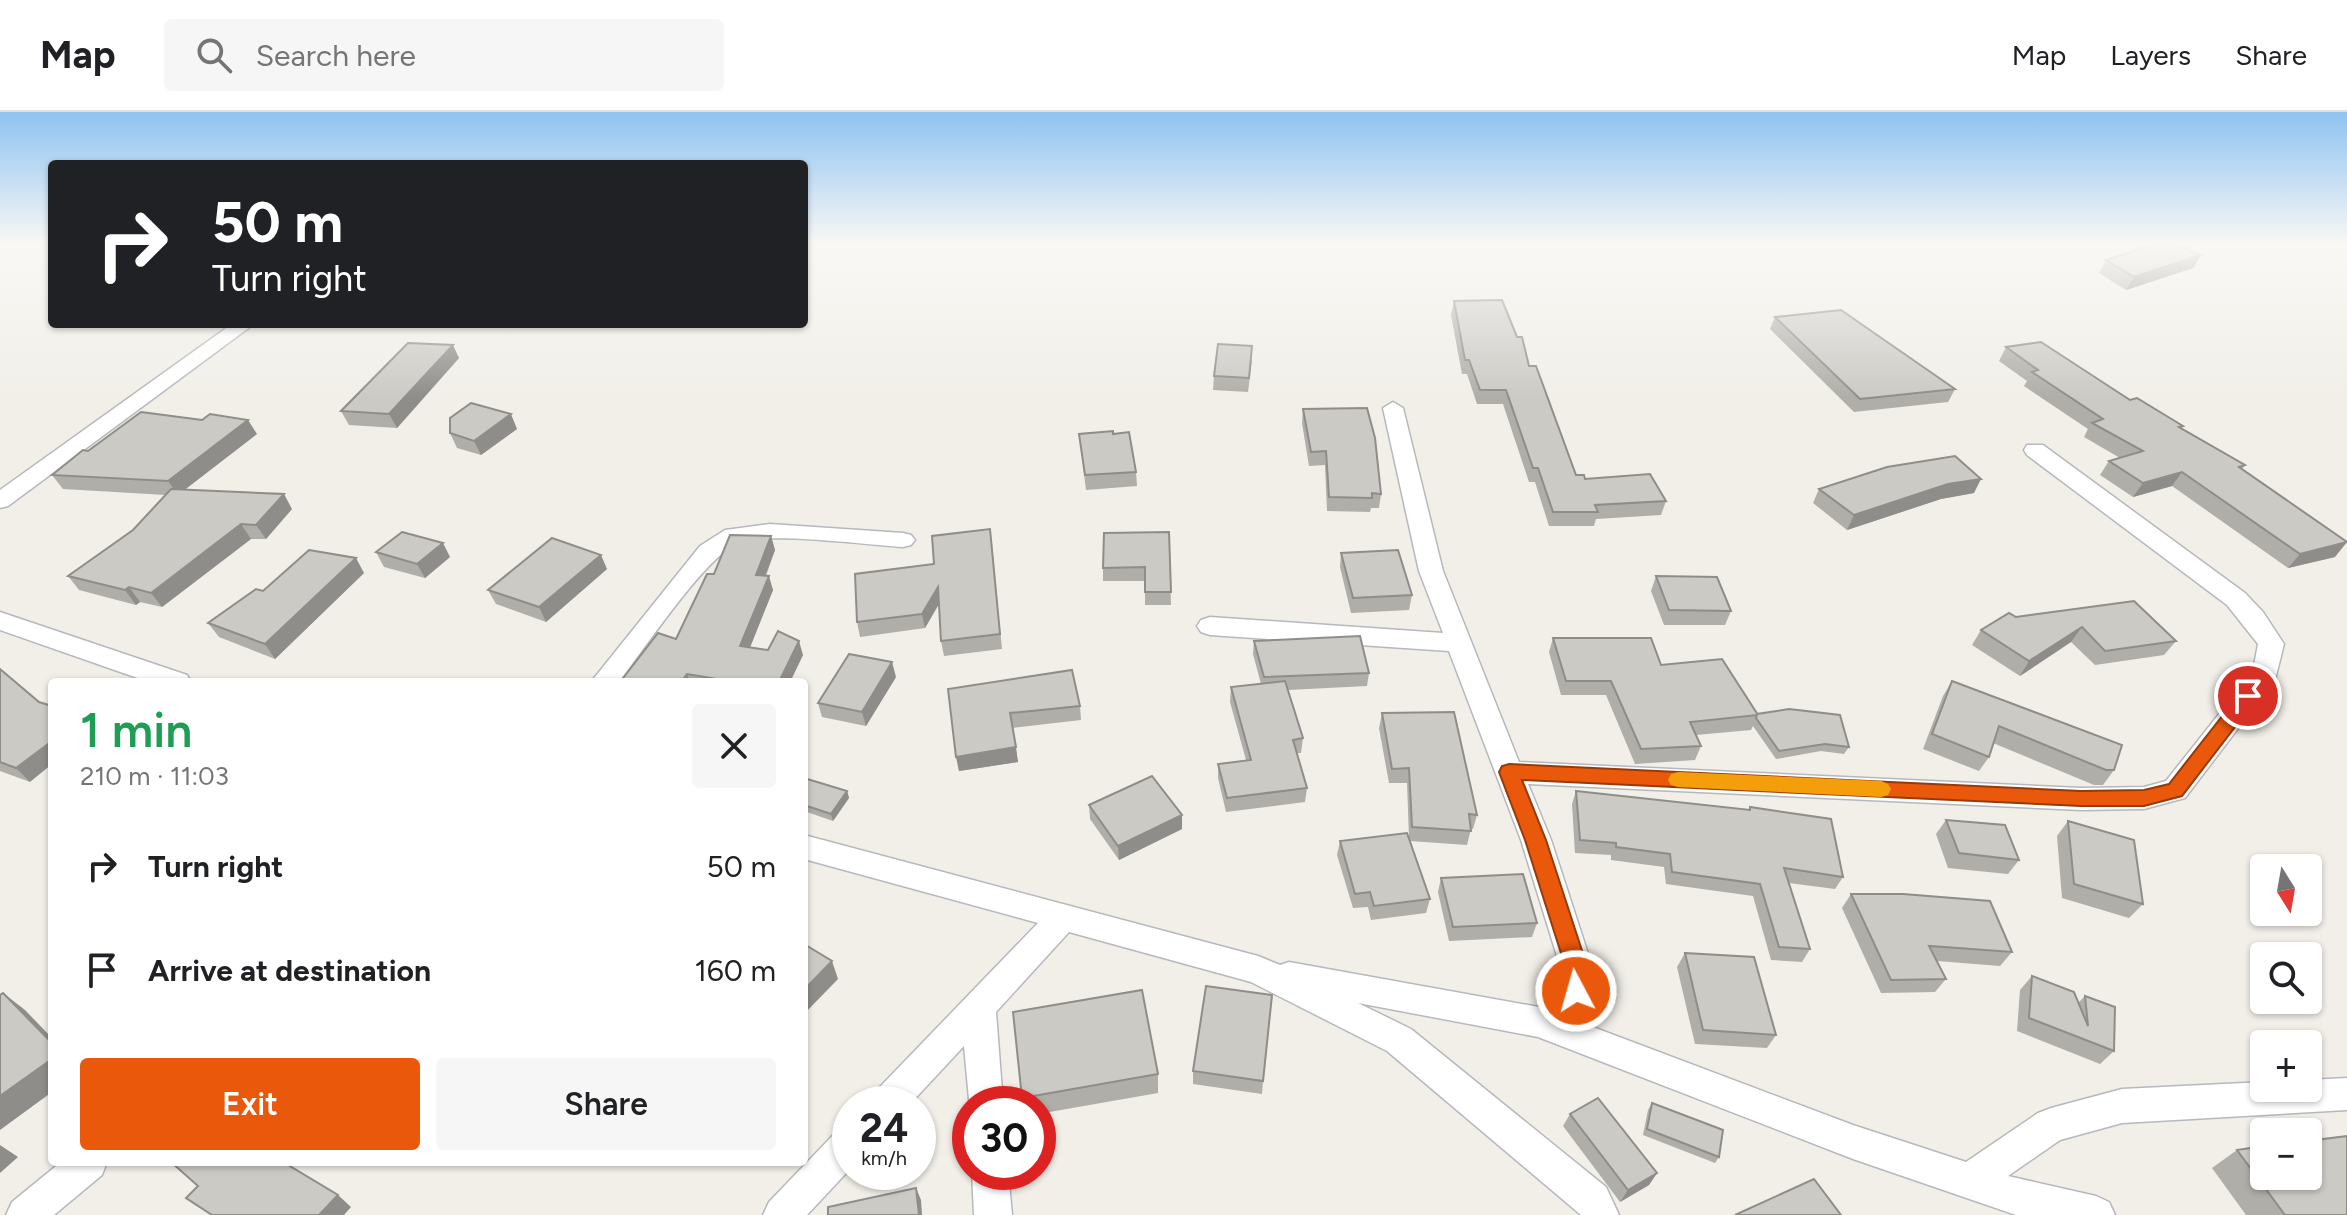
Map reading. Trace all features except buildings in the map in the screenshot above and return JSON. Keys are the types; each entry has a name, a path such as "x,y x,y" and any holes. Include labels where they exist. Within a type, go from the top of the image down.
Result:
{"street":[{"path":"0,501 238,328"},
{"path":"1393,408 1431,571 1536,840 1577,969 1573,1034"},
{"path":"1509,772 2081,799 2144,798 2175,790 2266,673 2271,644 2254,618 2236,599 2035,450"},
{"path":"607,678 708,551 733,535 770,531 903,540"},
{"path":"0,621 166,678"},
{"path":"1210,626 1458,643"},
{"path":"808,848 1258,970 1539,1022 1853,1142 2020,1198 2096,1215"},
{"path":"904,1086 1062,919"},
{"path":"1258,970 1399,1040 1593,1200 1600,1215"},
{"path":"979,1007 984,1086"},
{"path":"1969,1181 2051,1125 2122,1106 2347,1094"},
{"path":"782,1215 832,1162"},
{"path":"25,1215 84,1166"},
{"path":"991,1190 993,1215"}],"slow traffic":[{"path":"1678,780 1881,789"}],"route":[{"path":"1576,991 1577,969 1536,840 1509,772 2081,799 2144,798 2175,790 2248,696"}]}
